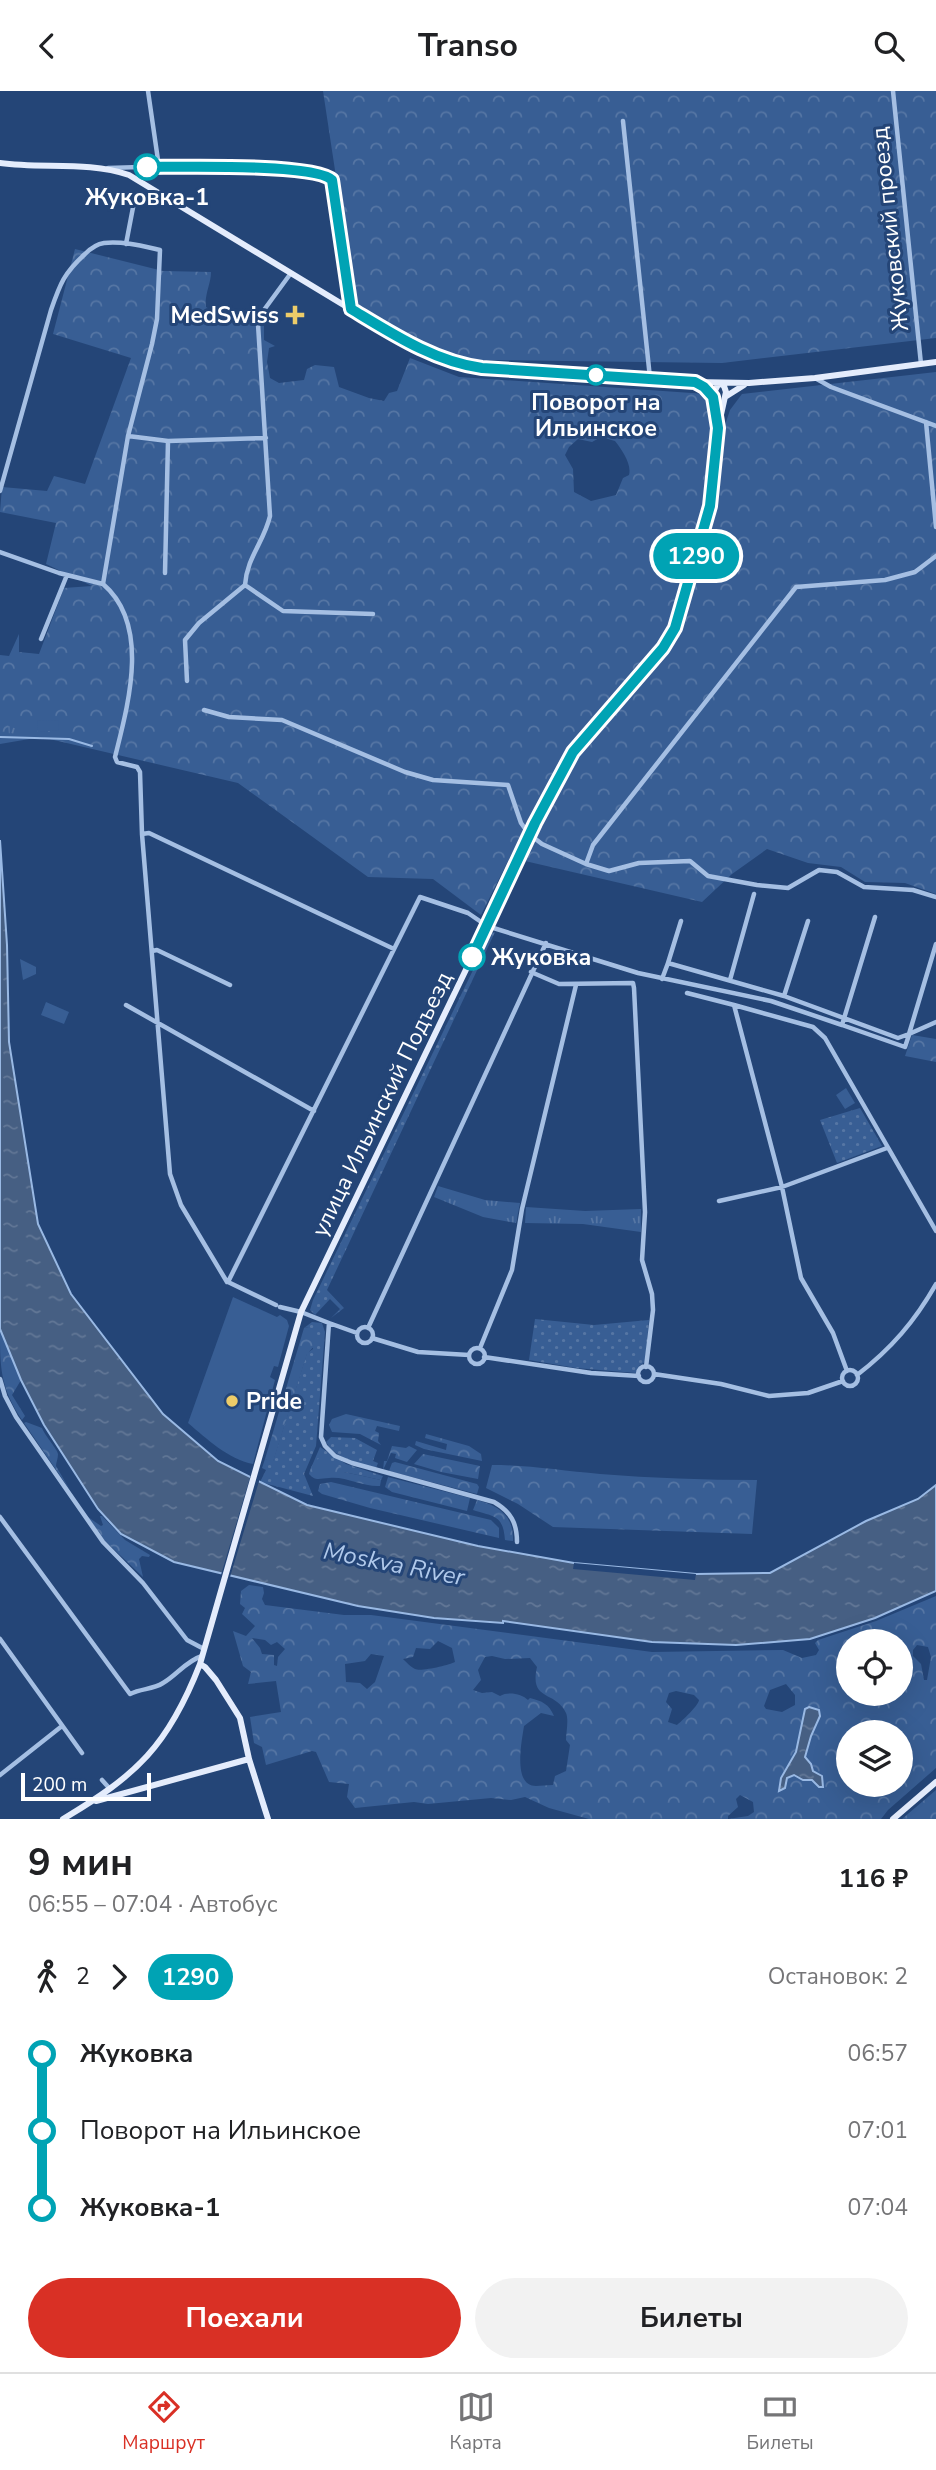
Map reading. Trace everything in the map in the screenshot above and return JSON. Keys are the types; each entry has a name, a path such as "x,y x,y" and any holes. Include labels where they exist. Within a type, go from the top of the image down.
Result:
{"main road":[{"path":"0,163 36,167 104,168 129,175 417,346 470,366 695,382 749,383 816,378 936,362"},
{"path":"695,382 713,397 720,399 749,383"},
{"path":"713,397 715,388 720,383"},
{"path":"720,383 725,388 725,397"},
{"name":"улица Ильинский Подъезд","path":"713,397 718,428"},
{"name":"улица Ильинский Подъезд","path":"90,1803 110,1790 149,1754 168,1730 185,1700 200,1664 301,1312 529,834 573,752 663,648 675,628 710,506 718,428 725,397"},
{"path":"200,1664 236,1710 268,1819"},
{"path":"63,1819 90,1803 249,1759"},
{"path":"893,1819 936,1782"}],"street":[{"path":"148,91 159,167"},
{"name":"Жуковский проезд","path":"893,91 921,364"},
{"path":"623,121 650,379"},
{"path":"104,168 263,169 327,175 332,180 351,309"},
{"path":"126,244 135,197 140,195 161,201 158,191"},
{"path":"0,491 61,281 69,269 89,250 101,243 160,250 157,319 128,436 103,584"},
{"path":"187,681 185,640 199,624 245,585 247,567 267,531 270,516 258,324 261,314 291,273"},
{"path":"816,378 831,387 936,426"},
{"path":"926,422 936,527"},
{"path":"128,436 168,441 266,438"},
{"path":"165,573 168,441"},
{"path":"0,552 103,584 116,595 125,612 133,656 129,703 115,757 117,762 137,767 140,772 142,834 172,1184 181,1205 228,1282 278,1306 357,1333"},
{"path":"586,864 593,845 796,587 885,580 915,572 936,555"},
{"path":"41,639 67,575"},
{"path":"245,585 283,611 373,614"},
{"path":"204,710 229,717 282,720 405,772 433,780 508,785 521,823 529,834 542,844 586,864 609,871 639,863 690,861 708,876 788,888 819,870 837,872 864,887 913,890 936,897"},
{"path":"142,834 149,833 394,949"},
{"path":"730,980 754,894"},
{"path":"228,1282 420,897 468,913 487,926 662,979 771,1001 905,1047 936,944"},
{"path":"842,1025 875,918"},
{"path":"662,979 681,921"},
{"path":"784,996 807,921"},
{"path":"368,1328 545,943"},
{"path":"152,951 157,950 230,985"},
{"path":"668,963 784,996 898,1038 936,1022"},
{"path":"531,972 559,984 633,983 645,1212 642,1260 652,1294 653,1310 646,1367"},
{"path":"480,1348 512,1270 522,1209 576,985"},
{"path":"687,993 813,1027 825,1038 936,1231"},
{"path":"126,1005 314,1111"},
{"path":"734,1005 782,1187 802,1278 833,1333 846,1371"},
{"path":"719,1201 782,1187 887,1148"},
{"path":"857,1375 883,1355 908,1328 936,1285"},
{"path":"329,1323 321,1437 325,1446 335,1456 352,1463 494,1502 512,1518 517,1531 517,1542"},
{"path":"357,1333 360,1329 368,1328"},
{"path":"357,1333 359,1341 369,1342 373,1333 368,1328"},
{"path":"372,1338 418,1352 469,1355"},
{"path":"474,1348 480,1348 484,1353 481,1363 470,1361 469,1355 474,1348"},
{"path":"484,1357 591,1373 639,1376"},
{"path":"646,1367 651,1368 654,1374 653,1379 648,1382 643,1382 639,1376 641,1368 646,1367"},
{"path":"851,1370 857,1375 858,1380 852,1385 843,1381 846,1371 851,1370"},
{"path":"654,1374 721,1384 769,1396 808,1393 843,1381"},
{"path":"0,1379 16,1417 103,1542 143,1583 187,1640 203,1652 164,1682 130,1694 0,1517"},
{"path":"0,1639 82,1753"},
{"path":"0,1775 62,1726"},
{"path":"103,1780 110,1790"}],"green space":[{"path":"323,91 936,91 936,338 722,363 477,360 452,355 422,343 355,302"},
{"path":"75,249 163,271 211,272 206,307 220,313 248,317 264,326 264,340 275,346 269,348 267,362 270,378 279,383 304,380 307,369 315,365 334,367 339,387 384,401 389,393 397,391 410,358 459,377 706,394 712,405 715,427 724,428 730,410 742,394 936,372 936,894 905,883 865,882 841,867 808,863 767,849 732,874 702,902 525,861 536,832 526,825 481,915 433,879 368,877 238,783 41,737 0,744 0,655 9,656 19,634 19,652 39,654 64,588 92,586 46,564 56,523 0,512 2,487 47,491 54,476 85,484 131,358 53,334","holes":["601,437 615,441 626,457 630,471 629,475 623,478 616,495 591,501 574,492 573,469 565,455 569,447 578,439 592,442"]},
{"path":"34,720 35,733 9,735 8,722"},
{"path":"58,720 59,730 38,732 37,721"},
{"path":"495,932 327,1290 344,1308 331,1318 340,1309 330,1299 315,1315 310,1310 313,1300 491,933"},
{"path":"20,959 36,967 36,974 23,980"},
{"path":"46,1002 69,1012 64,1024 41,1015"},
{"path":"912,1035 936,1039 936,1062 905,1056"},
{"path":"846,1088 855,1103 845,1109 836,1095"},
{"path":"860,1108 882,1146 837,1163 820,1120"},
{"path":"438,1186 485,1200 520,1203 516,1223 483,1217 434,1197"},
{"path":"526,1207 585,1211 641,1209 641,1232 583,1224 525,1223"},
{"name":"Pride","path":"233,1297 277,1317 280,1315 287,1320 289,1326 278,1367 274,1366 270,1377 275,1380 253,1464 226,1453 188,1423"},
{"path":"535,1319 594,1325 649,1320 645,1362 639,1366 636,1373 576,1368 529,1360"},
{"path":"312,1322 322,1323 325,1332 316,1446 304,1474 313,1496 260,1482 266,1470 262,1468 265,1459 273,1461 307,1353 313,1349 309,1327 304,1328"},
{"path":"309,1327 317,1333 318,1342 307,1354 273,1462 265,1459 304,1328"},
{"path":"0,1329 21,1380 12,1395 25,1416 22,1420 5,1387 0,1355"},
{"path":"346,1414 400,1426 399,1431 377,1426 375,1431 379,1433 378,1441 381,1445 360,1434 332,1432 329,1425 332,1419"},
{"path":"24,1423 42,1428 56,1449 56,1466 70,1490"},
{"path":"426,1434 469,1446 481,1454 482,1461 415,1445 416,1441 446,1450 447,1444 425,1438"},
{"path":"331,1437 355,1438 377,1450 373,1461 378,1463 376,1468 336,1453 326,1442"},
{"path":"392,1446 409,1446 417,1450 407,1462 395,1458 396,1454 391,1453 383,1470 384,1461 387,1461"},
{"path":"320,1447 346,1464 383,1476 381,1480 311,1468"},
{"path":"423,1454 480,1466 478,1479 414,1464"},
{"path":"323,1456 344,1472 381,1480 380,1486 335,1478 314,1478 309,1474 311,1468"},
{"path":"395,1462 477,1484 477,1494 389,1471"},
{"path":"492,1465 639,1477 757,1480 752,1534 553,1527 518,1504 486,1488"},
{"path":"388,1477 470,1498 467,1511 392,1492 385,1487"},
{"path":"331,1482 491,1520 499,1528 499,1538 370,1508 318,1491 320,1484"},
{"path":"477,1500 504,1513 511,1525 513,1541 505,1540 500,1521 473,1510"},
{"path":"100,1516 125,1540 150,1555 139,1559 143,1577 99,1535 88,1517 101,1526"},
{"path":"249,1585 263,1587 262,1599 265,1605 344,1615 371,1615 652,1652 783,1650 802,1658 816,1655 819,1650 815,1643 836,1634 836,1706 913,1706 913,1656 921,1664 924,1680 927,1680 931,1657 928,1647 917,1645 913,1650 913,1629 852,1629 936,1596 936,1768 913,1788 913,1720 836,1720 836,1797 903,1797 881,1819 728,1819 589,1819 549,1808 525,1797 428,1804 414,1802 355,1808 347,1797 349,1784 329,1782 316,1752 266,1765 262,1747 254,1743 250,1717 281,1712 276,1681 248,1684 251,1672 243,1666 233,1631 246,1636 255,1626 242,1614 245,1608 240,1604 241,1591","holes":["252,1638 265,1640 271,1645 277,1642 285,1649 278,1657 277,1666 274,1665 274,1655 262,1654","438,1641 452,1648 455,1662 418,1670 403,1659 413,1657 416,1648 430,1649","371,1654 384,1656 375,1682 367,1689 360,1683 346,1682 345,1664 365,1661","492,1656 505,1659 530,1658 537,1667 536,1678 540,1691 562,1706 567,1716 566,1740 570,1745 566,1771 555,1776 553,1785 529,1784 524,1779 520,1761 524,1726 541,1713 554,1716 550,1709 542,1702 511,1693 500,1696 492,1692 473,1690 481,1680 478,1670 485,1657","786,1684 795,1695 795,1705 782,1712 766,1709 764,1706 770,1690","676,1691 694,1695 699,1700 677,1725 668,1722 672,1709 666,1702 669,1693","805,1709 818,1723 805,1757 813,1771 820,1774 816,1782 794,1775 786,1781 796,1752","740,1795 753,1802 754,1812 748,1816 728,1819 738,1807 736,1799"]},
{"path":"936,1790 936,1819 902,1819"}],"water":[{"name":"Moskva River","path":"0,840 7,945 9,1042 38,1224 71,1294 163,1414 218,1461 307,1505 478,1546 574,1563 696,1574 770,1573 866,1521 918,1499 936,1485 936,1591 875,1618 810,1639 736,1645 652,1642 503,1621 434,1618 358,1606 174,1562 121,1534 98,1509 44,1425 21,1380 0,1329"},
{"path":"809,1707 819,1710 820,1716 805,1757 813,1771 822,1776 823,1787 819,1787 812,1780 803,1780 794,1775 787,1778 785,1788 779,1791 781,1778 796,1752 805,1709"}],"pier":[{"path":"251,1474 260,1478 230,1577 221,1575"},
{"path":"574,1563 696,1574 695,1580 573,1569"}],"waterway":[{"path":"0,737 69,739 92,746"}],"bus line":[{"name":"1290","path":"147,167 263,169 327,175 332,180 351,309 436,355 460,364 482,368 695,382 713,397 718,428 710,506 675,628 663,648 573,752 535,823 472,957"}],"place":[{"name":"Жуковка-1","path":"147,167"},
{"name":"MedSwiss","path":"295,315"},
{"name":"Поворот на Ильинское","path":"596,375"},
{"name":"Жуковка","path":"472,957"},
{"name":"Pride","path":"232,1401"}]}
